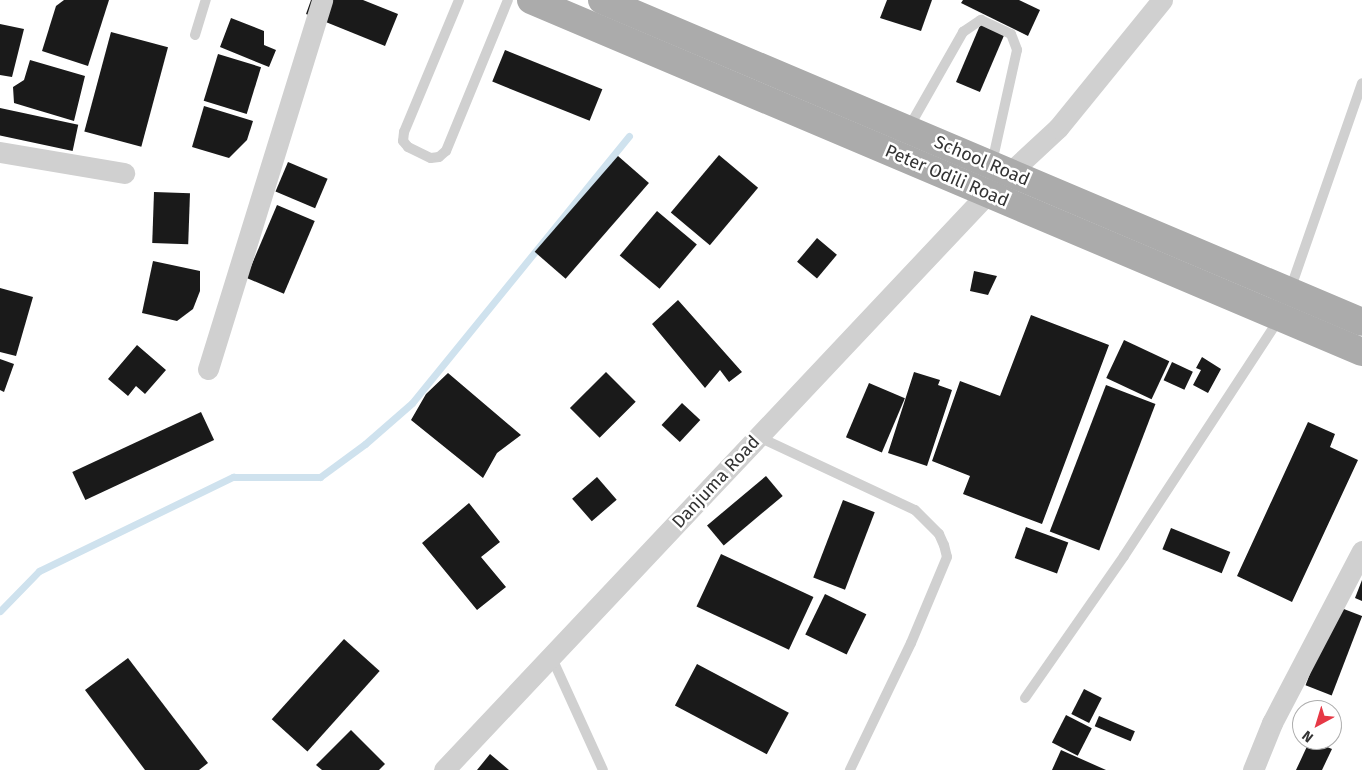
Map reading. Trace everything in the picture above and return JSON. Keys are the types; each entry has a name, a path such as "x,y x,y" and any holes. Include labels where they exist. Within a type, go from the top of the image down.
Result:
{"main road":[{"name":"Peter Odili Road","path":"531,0 1362,352"},
{"name":"School Road","path":"602,0 1362,322"}],"street":[{"path":"208,369 322,0"},
{"name":"Danjuma Road","path":"444,770 988,193 1000,169 1058,128 1162,0"},
{"path":"0,152 124,173"},
{"path":"1253,770 1272,723 1362,551"}],"lane":[{"path":"195,35 206,0"},
{"path":"459,0 404,132 403,141 408,147 431,158 439,157 446,151 508,0"},
{"path":"908,130 962,32 981,20 1011,34 1017,50 1000,169"},
{"path":"1289,291 1362,83"},
{"path":"1025,698 1124,556 1280,318"},
{"path":"759,437 915,510 939,534 944,546 947,557 911,643 850,770"},
{"path":"551,656 603,770"}],"building":[{"path":"64,0 109,0 88,66 42,51 56,6"},
{"path":"311,0 363,0 398,14 385,46 306,14"},
{"path":"887,0 932,0 921,31 880,18"},
{"path":"963,0 1019,0 1040,10 1028,36 961,3"},
{"path":"231,18 264,31 264,45 276,50 269,67 220,47"},
{"path":"981,23 1005,33 980,92 956,82"},
{"path":"0,24 24,29 12,77 0,75"},
{"path":"111,32 168,47 141,147 84,131"},
{"path":"505,50 602,89 590,121 492,82"},
{"path":"218,54 261,67 247,114 204,101"},
{"path":"30,60 85,76 74,121 14,103 13,87 24,80"},
{"path":"204,106 253,121 247,140 229,158 192,147"},
{"path":"0,108 78,125 73,151 0,136"},
{"path":"719,155 758,188 710,245 671,212"},
{"path":"618,156 649,183 566,279 535,252"},
{"path":"288,162 328,179 315,208 275,191"},
{"path":"154,192 190,193 188,244 152,243"},
{"path":"277,205 315,221 284,294 246,278"},
{"path":"657,211 697,244 660,289 620,255"},
{"path":"817,238 837,255 817,278 797,262"},
{"path":"153,261 200,271 200,291 193,309 177,321 142,313"},
{"path":"974,271 997,276 988,295 970,291"},
{"path":"0,288 33,297 16,356 0,352"},
{"path":"678,300 742,372 729,382 720,370 705,388 652,324"},
{"path":"1031,315 1109,345 1042,524 963,494 970,476 932,461 960,381 1000,396"},
{"path":"1124,340 1169,361 1152,399 1106,378"},
{"path":"137,345 166,370 145,394 136,386 128,396 108,379"},
{"path":"1202,357 1221,369 1208,393 1193,385 1201,370 1196,368"},
{"path":"0,359 14,364 4,392 0,390"},
{"path":"1172,362 1193,372 1184,390 1164,380"},
{"path":"606,372 636,402 600,438 570,408"},
{"path":"914,372 940,380 938,385 952,390 927,466 888,453"},
{"path":"448,373 521,435 497,453 483,478 411,420 426,394"},
{"path":"869,383 905,398 882,453 846,437"},
{"path":"1106,385 1155,404 1099,551 1050,532"},
{"path":"682,403 700,420 680,442 662,425"},
{"path":"201,412 214,440 85,500 72,472"},
{"path":"1308,422 1335,434 1330,447 1358,460 1292,602 1237,576"},
{"path":"766,476 783,496 724,545 707,525"},
{"path":"597,477 617,500 592,521 572,499"},
{"path":"843,500 875,512 845,590 813,577"},
{"path":"469,503 500,542 481,557 506,587 477,610 422,543"},
{"path":"1026,527 1068,542 1057,573 1015,558"},
{"path":"1171,528 1230,552 1222,573 1162,549"},
{"path":"721,554 813,597 789,650 696,607"},
{"path":"1362,580 1362,601 1355,598"},
{"path":"825,594 866,614 847,655 805,634"},
{"path":"1336,606 1362,616 1332,695 1306,685"},
{"path":"344,639 380,671 307,751 272,719"},
{"path":"128,658 208,763 199,770 145,770 85,690"},
{"path":"697,664 789,713 767,754 675,705"},
{"path":"1084,689 1102,698 1089,723 1071,714"},
{"path":"1066,715 1092,728 1078,756 1052,743"},
{"path":"1099,716 1135,731 1131,741 1095,726"},
{"path":"351,730 385,764 379,770 322,770 316,765"},
{"path":"1061,750 1106,770 1052,770"},
{"path":"1305,750 1332,750 1322,770 1296,770"},
{"path":"490,754 509,770 477,770"}],"waterway":[{"path":"0,611 39,571 233,477 320,477 365,444 412,403 629,136"}]}
